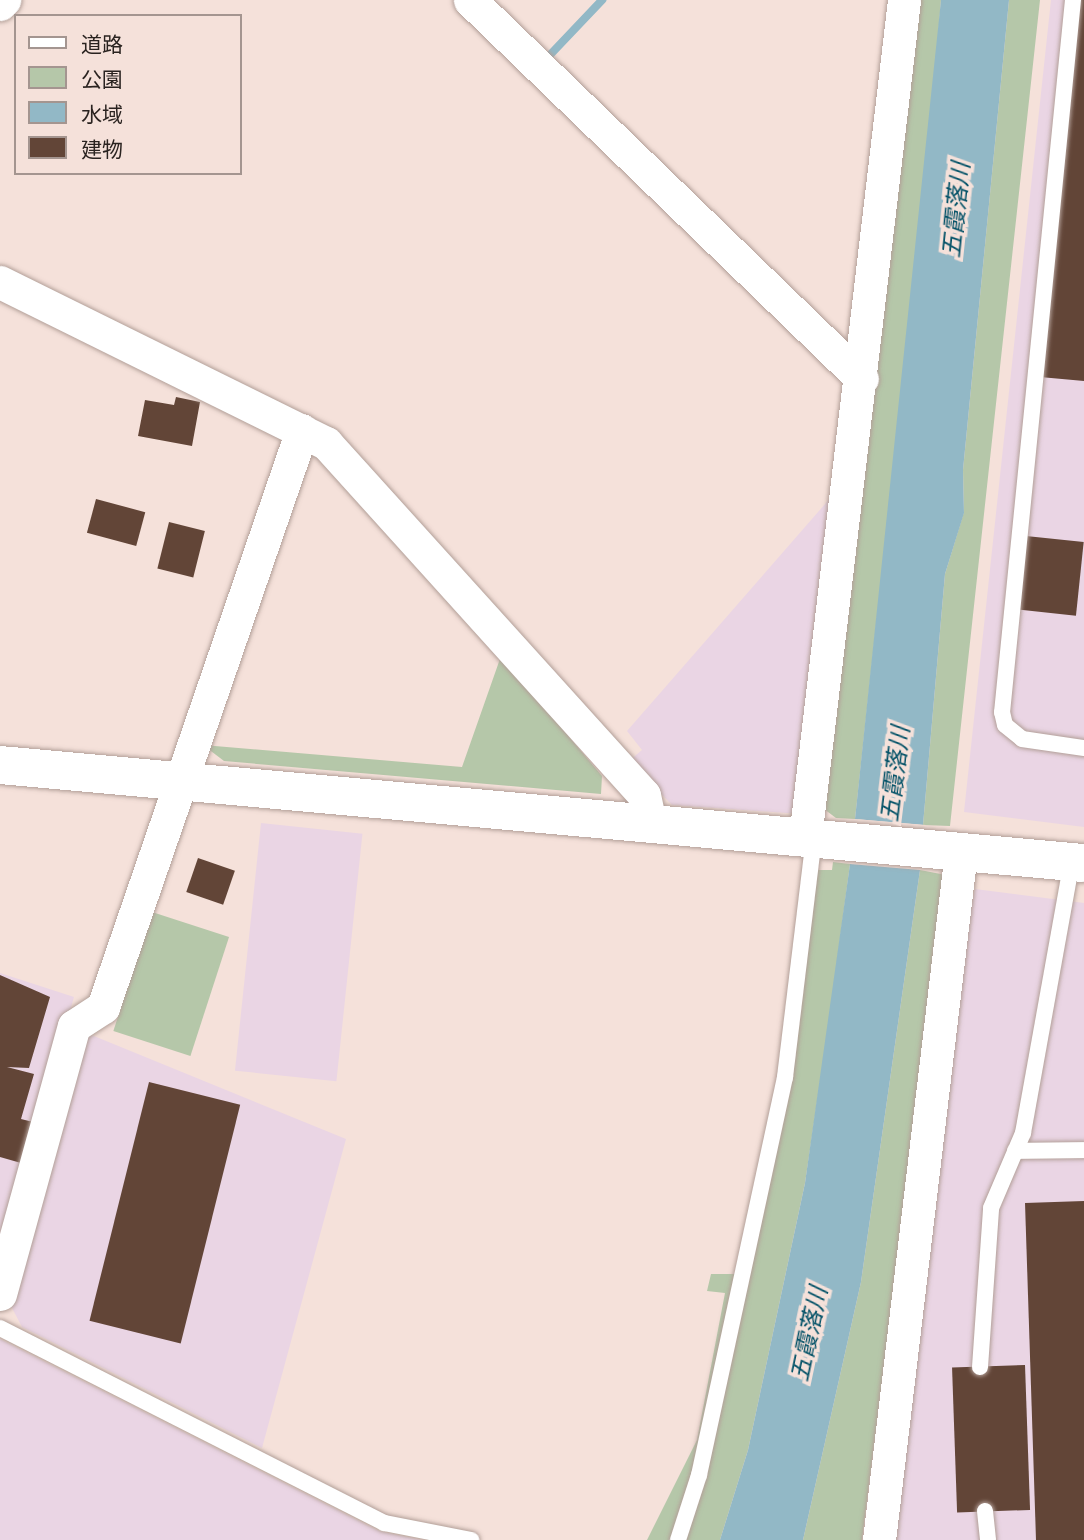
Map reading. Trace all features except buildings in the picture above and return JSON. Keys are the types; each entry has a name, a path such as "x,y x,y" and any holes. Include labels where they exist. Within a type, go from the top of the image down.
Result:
{"street":[{"path":"0,4 4,0"},
{"path":"470,0 862,379"},
{"path":"818,839 862,379 904,0"},
{"path":"0,282 326,443 644,795 650,823"},
{"path":"0,1294 74,1026 103,1007 302,430"},
{"path":"0,765 181,784 1078,862"},
{"path":"878,1540 948,850"}],"lane":[{"path":"1073,0 1002,712 1005,725 1022,739 1084,748"},
{"path":"678,1540 702,1463 785,1077 818,839"},
{"path":"980,1367 991,1208 1015,1151 1078,862"},
{"path":"1015,1151 1084,1150"},
{"path":"0,1328 384,1523 471,1540"},
{"path":"985,1511 988,1540"}],"shaded area":[{"path":"1051,0 1084,0 1084,827 964,812"},
{"path":"832,496 801,814 672,805 629,761 642,750 627,731"},
{"path":"261,823 362,834 336,1081 235,1071"},
{"path":"975,889 1084,903 1084,1540 893,1540 956,977"},
{"path":"0,973 74,997 0,1256"},
{"path":"89,1034 346,1139 262,1448 22,1327 10,1304"},
{"path":"0,1339 379,1531 421,1540 0,1540"}],"green space":[{"path":"910,0 941,0 932,110 855,819 836,818 824,809"},
{"path":"1009,0 1040,0 950,826 923,825 945,574 964,512 963,470"},
{"path":"501,656 602,776 601,794 224,761 203,745 462,767"},
{"path":"833,862 850,864 830,1014 805,1183 748,1450 720,1540 684,1540 793,1056 816,870 832,870"},
{"path":"920,870 946,875 862,1540 803,1540 861,1282"},
{"path":"152,912 229,937 190,1056 113,1031"},
{"path":"711,1274 737,1274 703,1435 673,1540 647,1540 697,1440 725,1293 707,1291"}],"water":[{"name":"五霞落川","path":"941,0 1009,0 963,470 964,513 945,574 923,825 855,819"},
{"name":"五霞落川","path":"850,864 920,870 861,1282 803,1540 720,1540 748,1450 805,1183"}],"pier":[{"path":"852,819 855,819 926,825 923,828"}],"waterway":[{"path":"548,57 602,0"}]}
